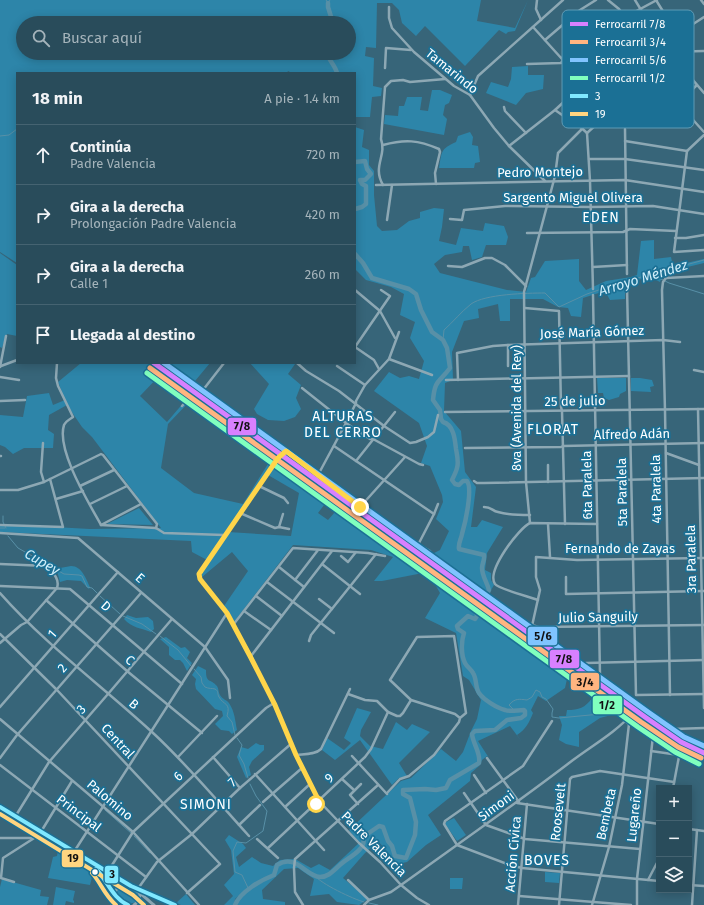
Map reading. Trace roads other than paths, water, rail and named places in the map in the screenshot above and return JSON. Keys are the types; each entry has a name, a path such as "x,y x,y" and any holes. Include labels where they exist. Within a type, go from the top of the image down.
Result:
{"main road":[{"path":"0,807 100,873 114,896 120,902 128,905"},
{"path":"0,811 15,818"},
{"path":"72,854 131,886 154,905"},
{"path":"111,890 125,885 131,886"},
{"path":"112,905 118,887"},
{"path":"137,890 175,905"},
{"path":"134,905 139,901 140,893"},
{"path":"112,905 120,902"}],"street":[{"path":"537,0 536,9 541,20"},
{"path":"470,95 478,76 563,0"},
{"path":"580,10 596,0"},
{"path":"608,0 620,10"},
{"path":"635,0 640,9 656,0 662,10"},
{"path":"701,0 704,4"},
{"name":"Tamarindo","path":"389,7 392,28 411,50 454,86 470,95 508,146 545,182"},
{"path":"694,23 704,17"},
{"path":"545,40 562,25"},
{"path":"527,64 561,63 562,59 533,27"},
{"path":"385,68 386,48 411,50"},
{"path":"694,51 704,51"},
{"path":"383,185 380,180 378,166 383,145 381,139 385,87 392,81 403,80 410,82 446,79"},
{"path":"694,81 704,92"},
{"path":"694,89 698,85"},
{"path":"508,146 562,104"},
{"path":"504,107 505,111 526,133"},
{"path":"556,110 562,115"},
{"path":"694,121 704,133 687,151 678,210 674,252 704,250"},
{"path":"587,133 592,128"},
{"path":"526,286 546,207 554,182 558,153 582,129 587,133 589,159 593,289"},
{"path":"625,129 627,274"},
{"path":"383,145 398,141 411,141 423,143 439,149 440,152 436,173 436,184"},
{"path":"625,141 687,151"},
{"path":"589,159 625,159 704,170"},
{"name":"Pedro Montejo","path":"376,185 625,180 704,192"},
{"path":"387,220 392,185"},
{"name":"Sargento Miguel Olivera","path":"450,219 462,220 464,210 506,206 653,206 704,214"},
{"path":"527,233 623,232 630,229 676,231"},
{"path":"675,238 704,235"},
{"path":"448,266 462,267 485,258 494,259 505,265 526,286"},
{"path":"593,267 627,265"},
{"name":"4ta Paralela","path":"670,695 662,282 666,278 704,276"},
{"name":"8va (Avenida del Rey)","path":"526,286 524,294 526,344 526,482 530,523"},
{"name":"5ta Paralela","path":"627,287 636,696 670,695"},
{"path":"356,346 390,296 381,290"},
{"path":"356,291 380,311 396,338"},
{"name":"6ta Paralela","path":"593,295 600,676"},
{"path":"525,308 559,312 564,524"},
{"path":"318,475 365,385 389,359 399,332"},
{"path":"0,366 6,336"},
{"name":"José María Gómez","path":"458,380 457,353 493,346 663,340 680,342"},
{"path":"508,345 508,366"},
{"path":"356,348 374,360 379,369"},
{"path":"389,359 432,375"},
{"path":"0,366 16,360"},
{"path":"57,364 56,378 58,386 73,417 64,425 65,450 71,468 101,525"},
{"path":"223,364 203,390 268,436 360,507 430,551"},
{"path":"298,364 306,371 356,403 384,426 410,442 416,442 434,432 438,415"},
{"path":"338,366 365,385"},
{"path":"694,370 704,372"},
{"path":"446,380 629,376"},
{"path":"0,377 19,380"},
{"path":"302,388 346,423 370,439 373,439 405,457 423,465"},
{"path":"182,406 188,399 193,398 330,496 371,522"},
{"path":"0,400 25,400"},
{"name":"3ra Paralela","path":"698,409 703,558 704,708"},
{"name":"25 de julio","path":"445,412 704,409"},
{"path":"356,461 395,412"},
{"path":"43,442 41,472 44,482"},
{"name":"Alfredo Adán","path":"465,448 526,448 704,443"},
{"path":"334,446 434,514"},
{"path":"101,525 156,528 164,533 224,535 277,458 286,451"},
{"path":"666,453 699,465"},
{"path":"0,490 18,490 44,482 101,454 157,524 156,528"},
{"path":"360,507 405,457"},
{"path":"548,465 548,482"},
{"path":"80,486 114,470"},
{"path":"474,481 477,483 704,478"},
{"path":"0,525 63,527 50,479"},
{"path":"90,504 127,486"},
{"path":"259,486 284,498 288,503"},
{"path":"56,499 83,491"},
{"path":"101,525 141,504"},
{"path":"419,543 438,504"},
{"path":"484,507 490,507 495,512 506,514 530,515"},
{"path":"240,513 276,528 279,527 289,529"},
{"path":"279,527 283,514"},
{"path":"532,626 538,600 499,587 495,584 493,575 497,562 518,534 526,525 530,523 597,524"},
{"path":"548,524 550,557"},
{"name":"E","path":"0,533 78,538 206,647 228,680 230,698"},
{"name":"Padre Valencia","path":"224,535 199,574 200,579 231,620 274,703 296,755 319,801 401,885 417,898 429,905"},
{"path":"233,625 293,548 356,552 385,556"},
{"path":"295,580 318,550"},
{"path":"250,656 332,551"},
{"path":"341,556 348,562 356,552"},
{"path":"310,641 310,637 376,554"},
{"name":"Fernando de Zayas","path":"538,600 540,590 536,577 536,557 550,557 567,560 703,558"},
{"path":"0,564 47,566 57,579 58,583 57,588 27,622 21,625 0,643"},
{"path":"322,564 360,594"},
{"path":"279,567 304,586"},
{"name":"1","path":"0,708 118,572"},
{"path":"566,577 566,594 703,592"},
{"path":"267,582 334,633"},
{"name":"D","path":"0,586 70,589 182,684"},
{"name":"B","path":"0,593 53,647 152,731 249,836"},
{"name":"2","path":"0,758 17,735 141,593"},
{"path":"256,596 282,616"},
{"path":"319,599 332,610"},
{"name":"C","path":"46,600 127,671 202,733"},
{"name":"Julio Sanguily","path":"498,605 524,623 539,627 703,625"},
{"path":"244,610 271,630"},
{"path":"72,854 227,613"},
{"path":"223,619 227,618 231,620"},
{"name":"3","path":"15,818 49,762 172,619"},
{"name":"Central","path":"0,634 86,720 220,864 187,893"},
{"path":"352,756 387,794 400,779 409,776 434,755 459,722 460,718 466,713 454,636 417,637 390,680 411,700 455,714 460,718"},
{"path":"586,663 703,660"},
{"path":"296,755 311,754 318,752 321,749 350,689"},
{"path":"348,694 365,700 377,701 388,712 397,716 400,716 411,700"},
{"path":"670,695 704,694"},
{"name":"6","path":"108,873 133,832 266,708 274,703"},
{"name":"9","path":"268,848 359,763 371,749 388,712"},
{"name":"Simoni","path":"364,905 369,900 390,892 401,885 518,803 583,752 605,738 633,713"},
{"name":"Bembeta","path":"593,903 616,818 624,774 629,724 633,713"},
{"path":"178,758 217,716"},
{"name":"Palomino","path":"0,719 133,832 199,905"},
{"path":"552,720 523,766 445,821 444,824 457,845 522,868 656,881"},
{"path":"625,721 629,724"},
{"name":"Lugareño","path":"637,905 637,879 654,727"},
{"path":"674,729 704,728"},
{"name":"7","path":"137,890 159,861 192,834 255,774 292,743"},
{"path":"674,785 681,746"},
{"path":"651,750 679,755"},
{"path":"213,757 240,788"},
{"path":"487,758 518,803 656,823"},
{"name":"Principal","path":"0,765 146,877"},
{"path":"264,802 302,768"},
{"name":"Roosevelt","path":"559,905 570,779 572,777 600,770 674,782"},
{"path":"255,774 324,850"},
{"path":"474,775 486,793"},
{"path":"342,779 354,790"},
{"path":"14,882 1,878 3,858 40,833 72,781"},
{"path":"285,807 310,784"},
{"path":"358,804 350,795 361,784"},
{"path":"303,905 295,892 294,860 378,785"},
{"path":"464,793 470,804 486,825 525,839 640,849"},
{"name":"Acción Cívica","path":"518,905 527,804"},
{"path":"238,824 260,805"},
{"path":"692,829 704,831"},
{"path":"692,905 697,830"},
{"path":"0,838 33,838"},
{"path":"257,839 278,858"},
{"path":"648,880 656,864"},
{"path":"348,880 369,900"},
{"path":"694,885 704,886"},
{"path":"519,896 631,905"}],"waterway":[{"path":"326,0 328,3 330,0"},
{"path":"328,3 331,16"},
{"path":"330,60 337,72"},
{"path":"0,136 9,135 16,130"},
{"path":"356,162 365,161 367,169 371,174 365,180 360,180 362,184 366,186 366,204 356,209"},
{"path":"235,905 246,891 257,883 274,875 277,865 284,862 295,863 315,876 323,877 329,874 358,851 363,845 363,837 379,826 383,827 395,856 406,858 415,835 416,822 410,798 403,794 403,790 436,790 446,788 450,780 479,763 479,756 472,734 475,731 495,730 507,720 521,718 525,715 524,710 507,711 495,706 484,698 478,691 474,675 466,664 462,652 464,633 458,629 457,626 468,616 475,619 477,616 475,603 481,594 487,594 489,590 482,571 484,555 459,549 459,543 462,536 468,507 469,485 467,481 463,481 459,485 455,484 452,480 458,463 454,437 450,426 441,419 440,410 433,400 436,385 450,368 447,348 443,340 432,332 421,310 416,294 409,289 372,278 363,263 356,255"},
{"name":"Arroyo Méndez","path":"443,340 444,330 467,307 486,298 528,293 545,293 559,307 587,294 619,283 704,260"},
{"path":"651,274 669,283 704,294"},
{"name":"Cupey","path":"3,516 3,522 6,528"},
{"name":"Cupey","path":"0,528 5,528"},
{"name":"Cupey","path":"8,536 18,548 64,574 82,576 87,587 92,588 97,593"},
{"name":"Cupey","path":"100,596 120,614"},
{"name":"Cupey","path":"123,616 142,624 156,634"},
{"name":"Cupey","path":"160,636 178,650 191,666"},
{"name":"Cupey","path":"194,669 201,677 202,683 205,687 216,690 218,696 228,706 227,716 232,722 235,735"},
{"path":"514,710 509,705 513,701 522,699 527,700 532,697 536,690 540,692 542,697 546,699 553,709 552,717 559,718 621,712 627,710"},
{"name":"Cupey","path":"237,738 242,745 239,755 244,764 248,778"},
{"name":"Cupey","path":"249,890 242,875 235,872 233,851 237,842 246,843 263,831 267,811 256,796 250,784"},
{"path":"105,810 131,833"},
{"path":"134,836 150,853"},
{"path":"314,875 330,887 345,895 364,902"},
{"path":"369,903 378,905"}],"rail line":[{"name":"7/8","path":"155,364 645,717 681,742 704,753"},
{"name":"5/6","path":"165,364 648,712 684,737 704,746"},
{"name":"3/4","path":"150,368 641,722 678,747 701,758"},
{"name":"1/2","path":"147,373 638,727 675,752 699,764"}],"district":[{"name":"EDEN","path":"601,217"},
{"name":"ALTURAS DEL CERRO","path":"343,424"},
{"name":"FLORAT","path":"553,429"},
{"name":"SIMONI","path":"206,804"},
{"name":"BOVES","path":"547,860"}]}
